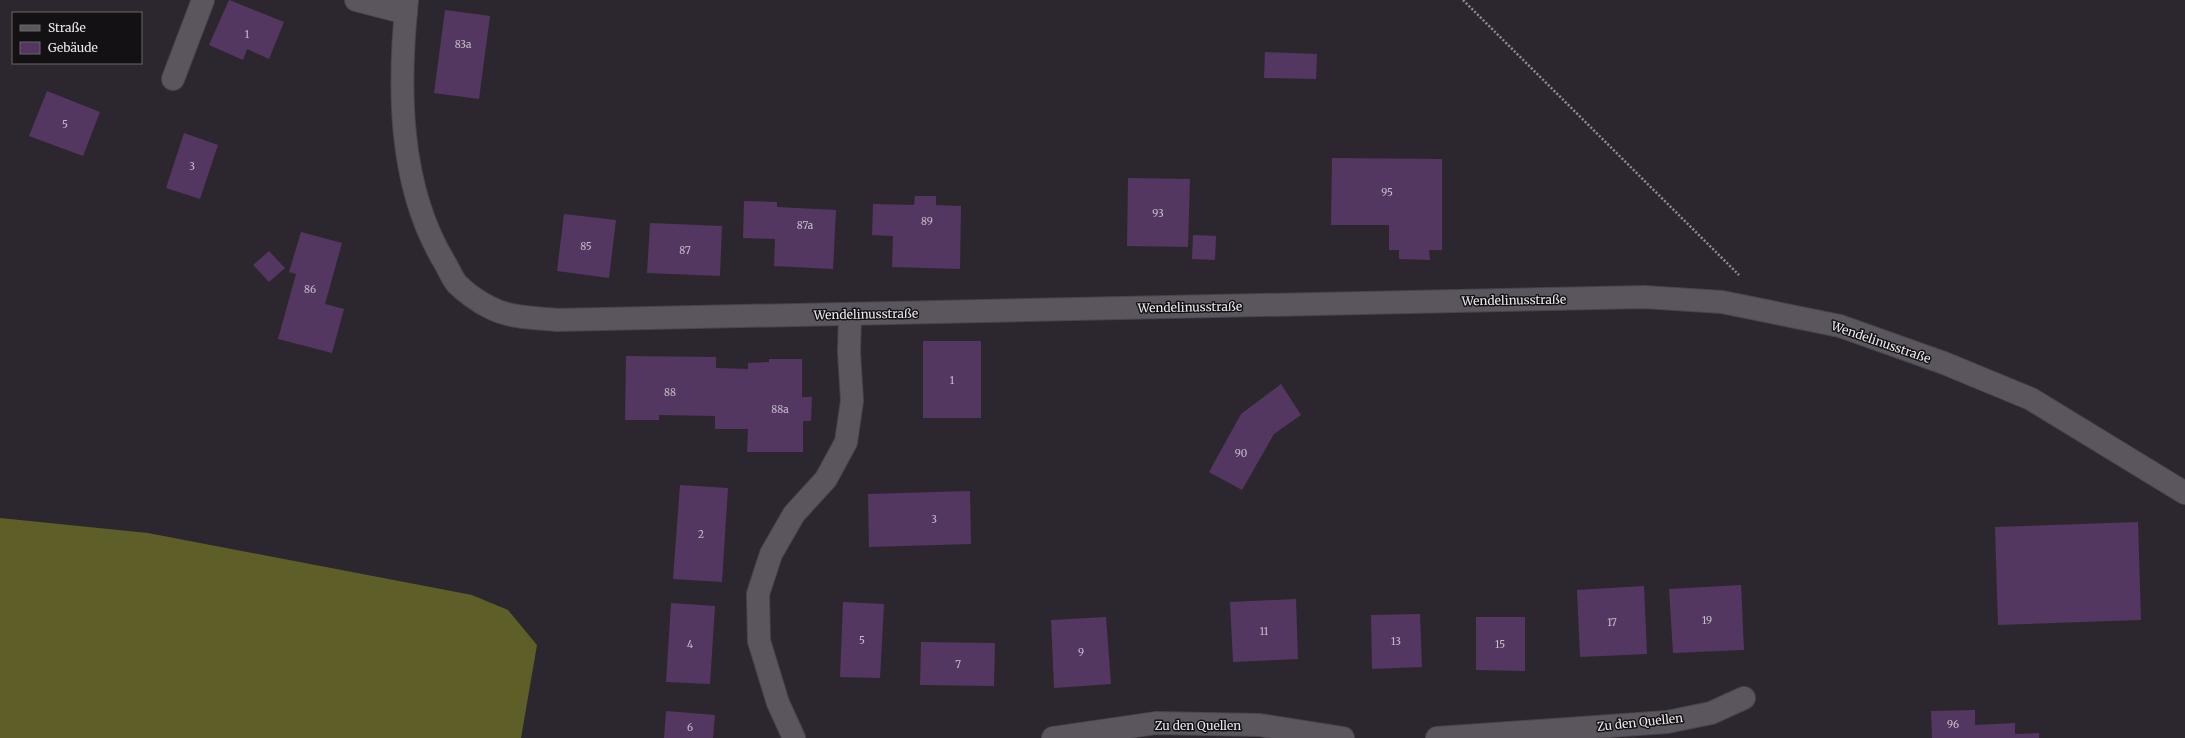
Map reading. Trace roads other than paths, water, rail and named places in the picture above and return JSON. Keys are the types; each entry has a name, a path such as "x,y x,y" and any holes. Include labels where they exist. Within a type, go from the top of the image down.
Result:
{"street":[{"path":"173,79 203,0"},
{"path":"356,0 406,6"},
{"name":"Wendelinusstraße","path":"406,6 403,76 406,137 414,193 433,243 457,284 490,308 522,317 558,320 850,315 1644,297 1722,302 1840,326 1944,363 2031,399 2185,493"},
{"path":"794,738 778,703 759,641 758,594 771,554 790,521 826,479 846,442 852,401 849,352 850,315"},
{"name":"Zu den Quellen","path":"1437,738 1667,722 1711,713 1744,698"},
{"name":"Zu den Quellen","path":"1052,738 1156,723 1260,725 1343,738"}]}
